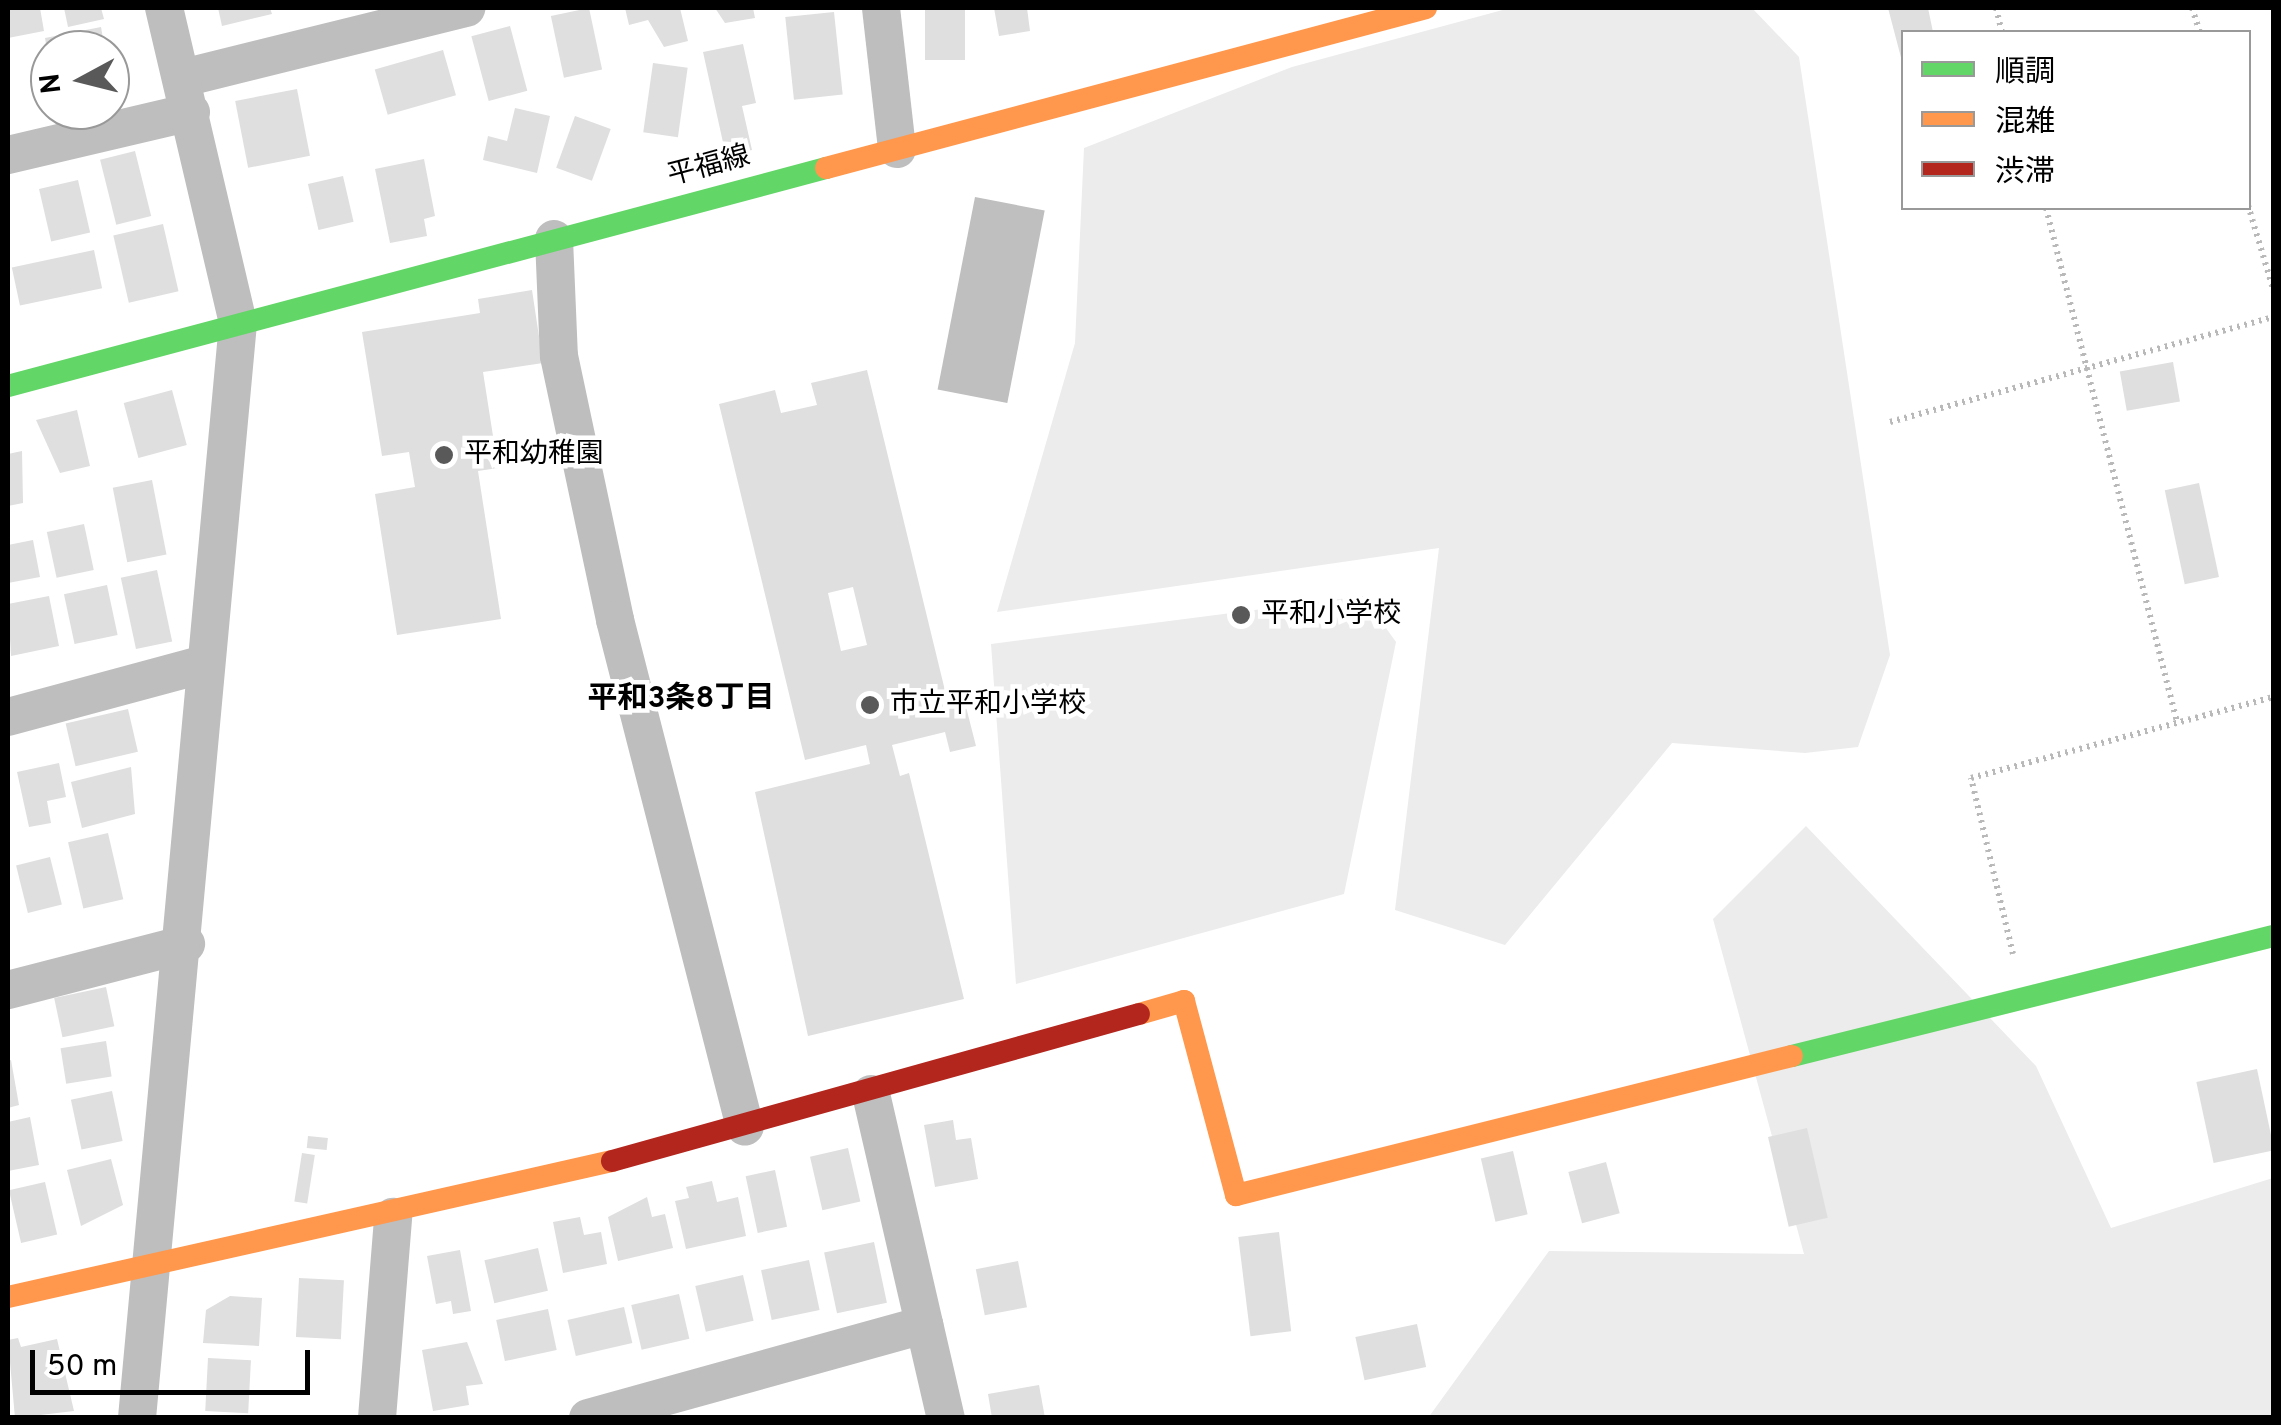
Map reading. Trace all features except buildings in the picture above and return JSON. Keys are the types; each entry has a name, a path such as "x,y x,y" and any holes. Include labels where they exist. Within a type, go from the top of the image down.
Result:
{"street":[{"path":"138,1418 186,944 205,664 238,323 164,8"},
{"path":"8,155 466,8"},
{"path":"882,8 897,148"},
{"name":"平福線","path":"8,386 1403,10"},
{"path":"554,239 559,356 615,620 745,1127"},
{"path":"8,716 205,664"},
{"path":"8,1297 393,1217 871,1094 1184,1000 1236,1195 2274,936"},
{"path":"8,990 186,944"},
{"path":"871,1094 946,1418"},
{"path":"377,1418 393,1217"},
{"path":"588,1418 711,1402 924,1325"}],"path":[{"path":"2047,210 2177,722"},
{"path":"2250,210 2274,292"},
{"path":"1890,422 2274,317"},
{"path":"2023,997 1971,778 2274,697"}],"shaded area":[{"path":"1510,8 1752,8 1799,57 1890,655 1858,747 1805,753 1672,743 1505,945 1395,910 1439,548 997,612 1075,343 1084,148 1292,67"},
{"path":"975,197 1045,211 1007,403 938,389"},
{"path":"1363,596 1396,642 1344,894 1016,984 991,644"},
{"path":"1806,826 2036,1066 2111,1228 2273,1178 2273,1417 1428,1418 1549,1251 1804,1254 1713,919"}],"traffic: fast":[{"path":"8,386 826,168"},
{"path":"1792,1056 2274,936"}],"traffic: slow":[{"path":"826,168 1426,8"},
{"path":"1139,1014 1184,1001 1236,1195 1792,1056"},
{"path":"8,1297 612,1161"}],"traffic: jam":[{"path":"612,1161 1139,1014"}],"place":[{"name":"平和幼稚園","path":"444,455"},
{"name":"平和小学校","path":"1241,615"},
{"name":"市立平和小学校","path":"870,705"}],"district":[{"name":"平和3条8丁目","path":"681,700"}]}
